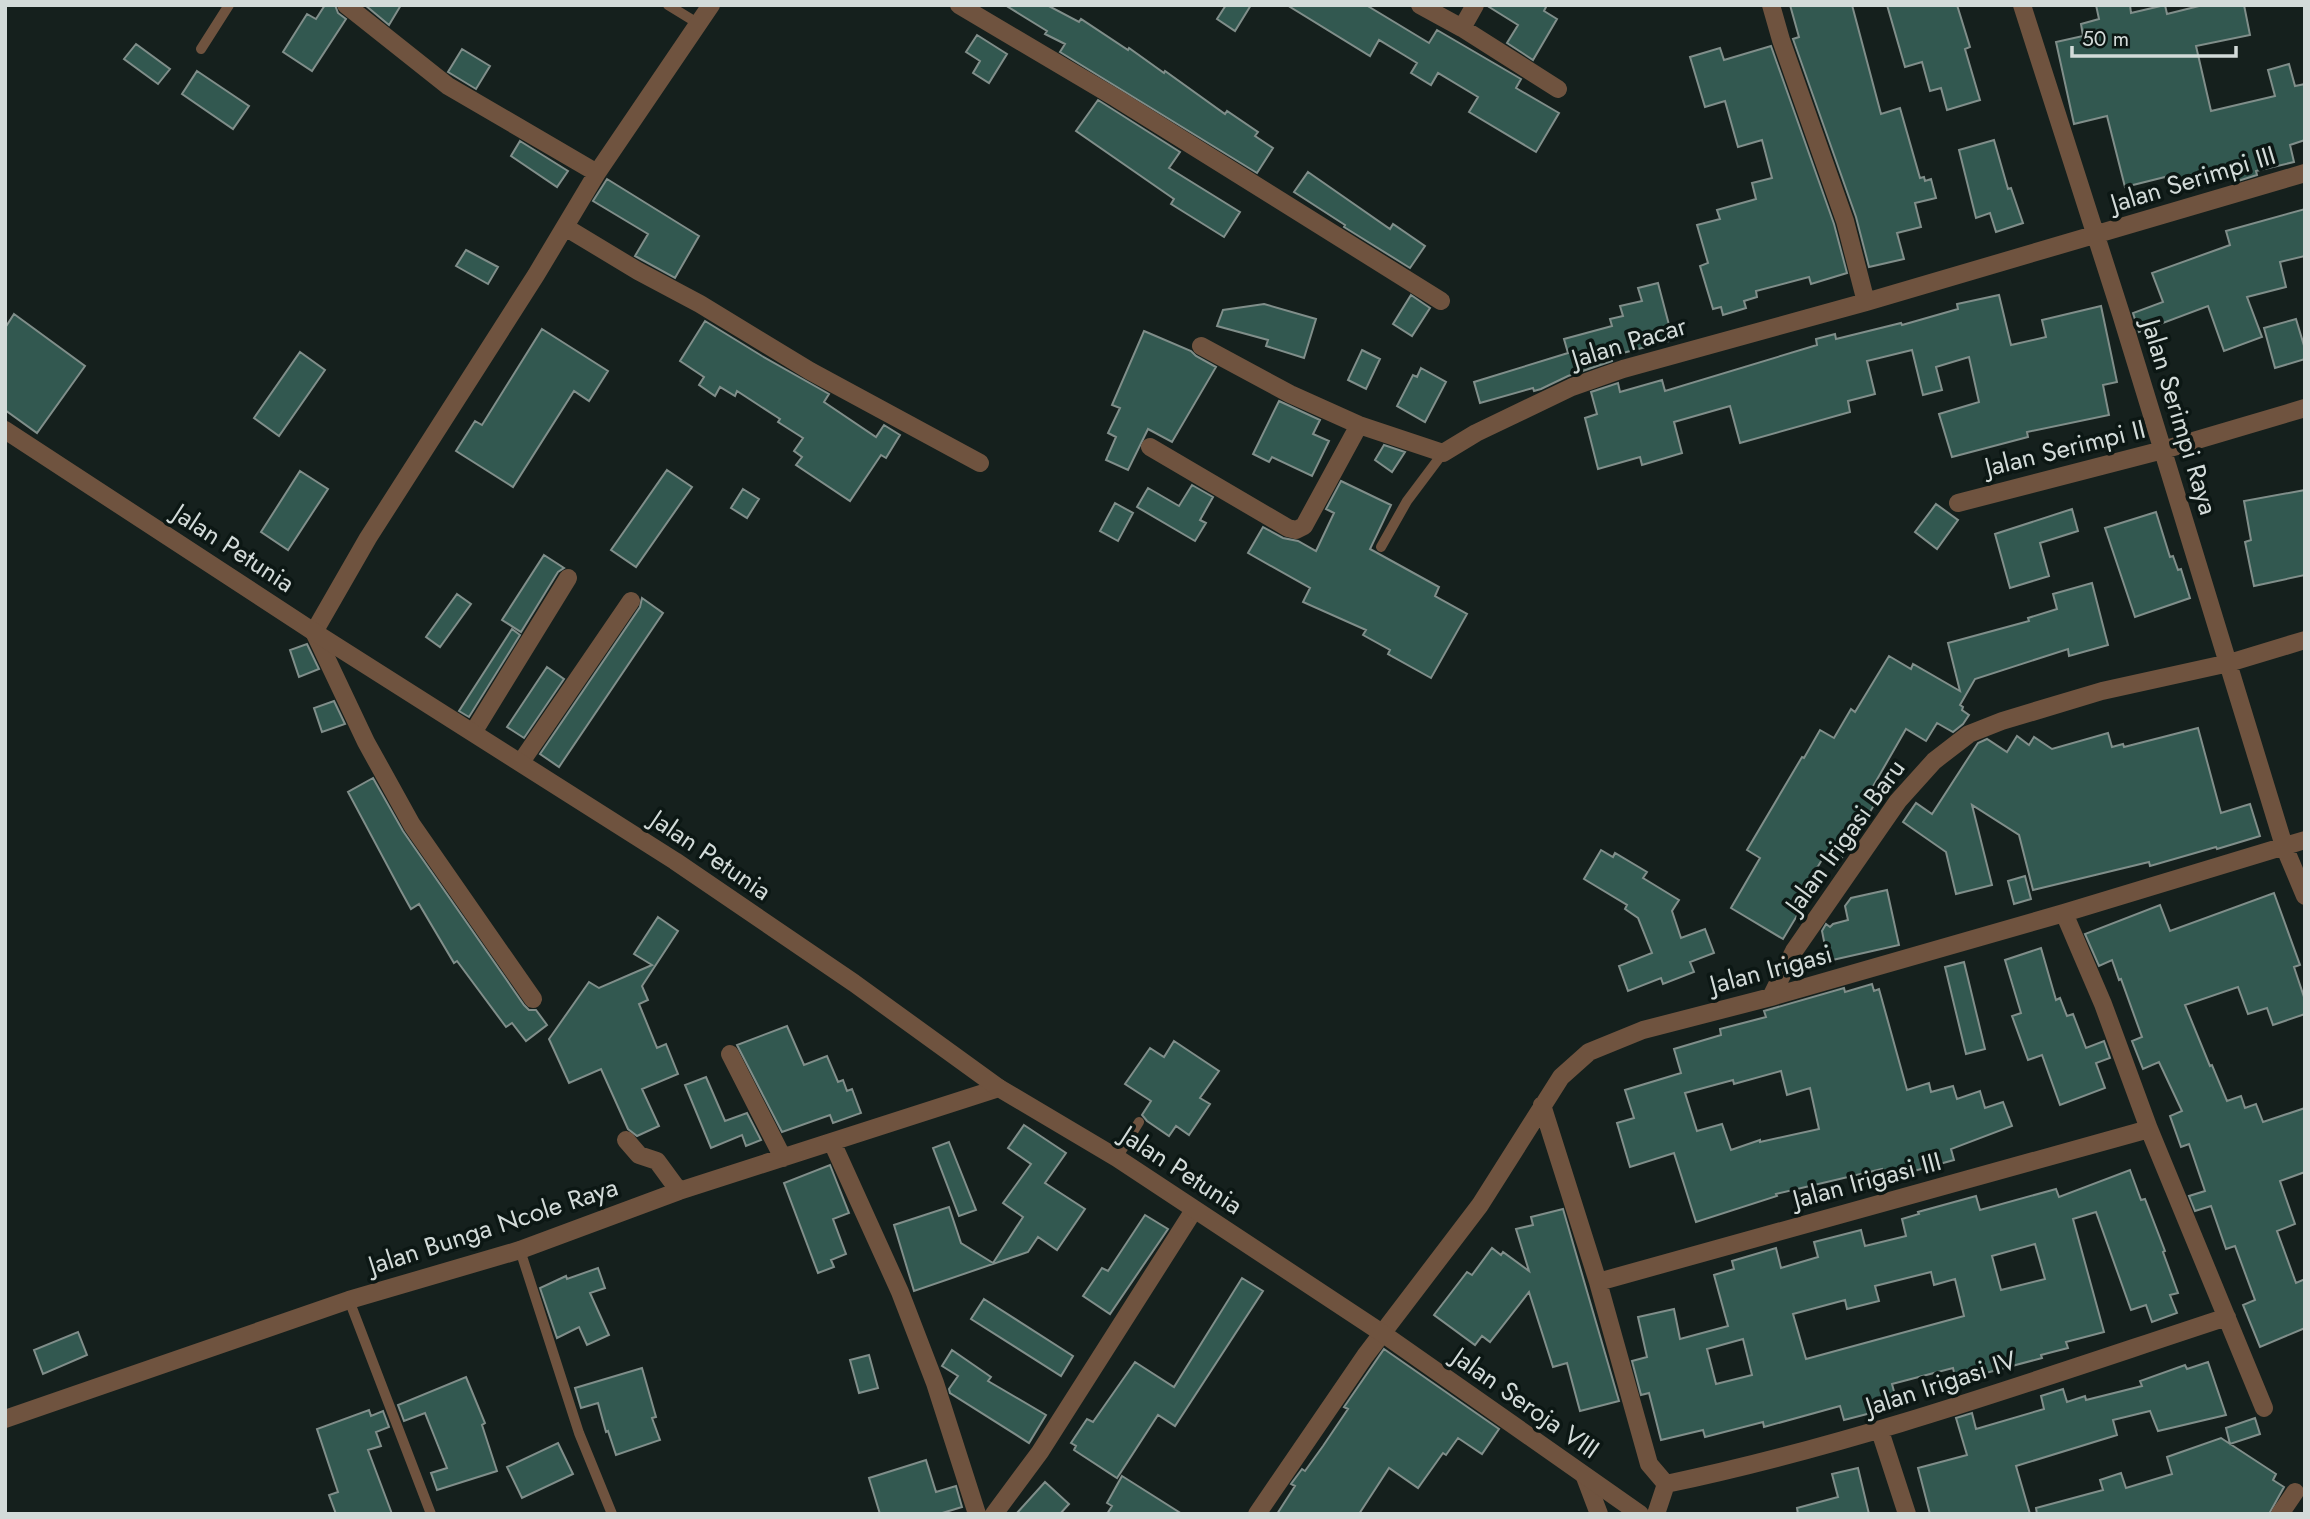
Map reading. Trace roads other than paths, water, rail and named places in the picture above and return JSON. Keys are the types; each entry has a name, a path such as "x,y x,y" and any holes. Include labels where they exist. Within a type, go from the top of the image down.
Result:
{"street":[{"path":"346,5 448,86 597,173"},
{"path":"533,999 412,825 366,742 314,632 368,538 597,173 711,5"},
{"path":"959,5 1116,98 1441,301"},
{"path":"1420,5 1462,28 1558,89"},
{"path":"1462,28 1475,5"},
{"path":"1771,5 1845,220 1866,302"},
{"name":"Jalan Serimpi Raya","path":"2024,6 2284,846 2305,896"},
{"name":"Jalan Serimpi III","path":"2096,235 2305,173"},
{"path":"565,227 810,371 980,463"},
{"name":"Jalan Pacar","path":"1443,453 1476,433 1572,387 1623,369 2096,235"},
{"path":"1201,346 1290,394 1359,425 1443,453"},
{"name":"Jalan Serimpi II","path":"1958,503 2163,450 2305,408"},
{"path":"1150,447 1288,528 1296,530 1304,526 1359,425"},
{"name":"Jalan Petunia","path":"5,430 314,632 474,731 686,869 854,983 999,1088 1117,1158 1382,1333"},
{"path":"474,731 568,578"},
{"path":"521,762 631,601"},
{"name":"Jalan Irigasi Baru","path":"1771,997 1794,951 1898,801 1934,761 1969,734 2002,721 2102,691 2229,663 2305,640"},
{"name":"Jalan Irigasi","path":"1257,1514 1382,1333 1480,1205 1561,1077 1589,1052 1643,1030 1771,997 2064,914 2305,840"},
{"path":"2064,914 2103,1004 2149,1129 2264,1408"},
{"path":"730,1054 783,1158"},
{"name":"Jalan Bunga Ncole Raya","path":"5,1419 349,1300 520,1250 679,1191 999,1088"},
{"path":"1542,1105 1598,1282 1649,1464 1666,1484 1656,1514"},
{"name":"Jalan Irigasi III","path":"1598,1282 2149,1129"},
{"path":"626,1140 639,1155 657,1161 679,1191"},
{"path":"832,1142 900,1292 935,1383 978,1514"},
{"path":"994,1514 1040,1452 1194,1210"},
{"name":"Jalan Irigasi IV","path":"1666,1484 1735,1470 1880,1431 2227,1317"},
{"name":"Jalan Seroja VIII","path":"1382,1333 1640,1514"},
{"path":"1880,1431 1907,1514"},
{"path":"1585,1477 1599,1514"},
{"path":"2280,1514 2295,1492"}],"lane":[{"path":"201,49 229,5"},
{"path":"668,5 699,24"},
{"path":"1381,547 1407,501 1443,453"},
{"path":"1117,1158 1139,1122"},
{"path":"520,1250 579,1433 612,1514"},
{"path":"349,1300 431,1514"}]}
